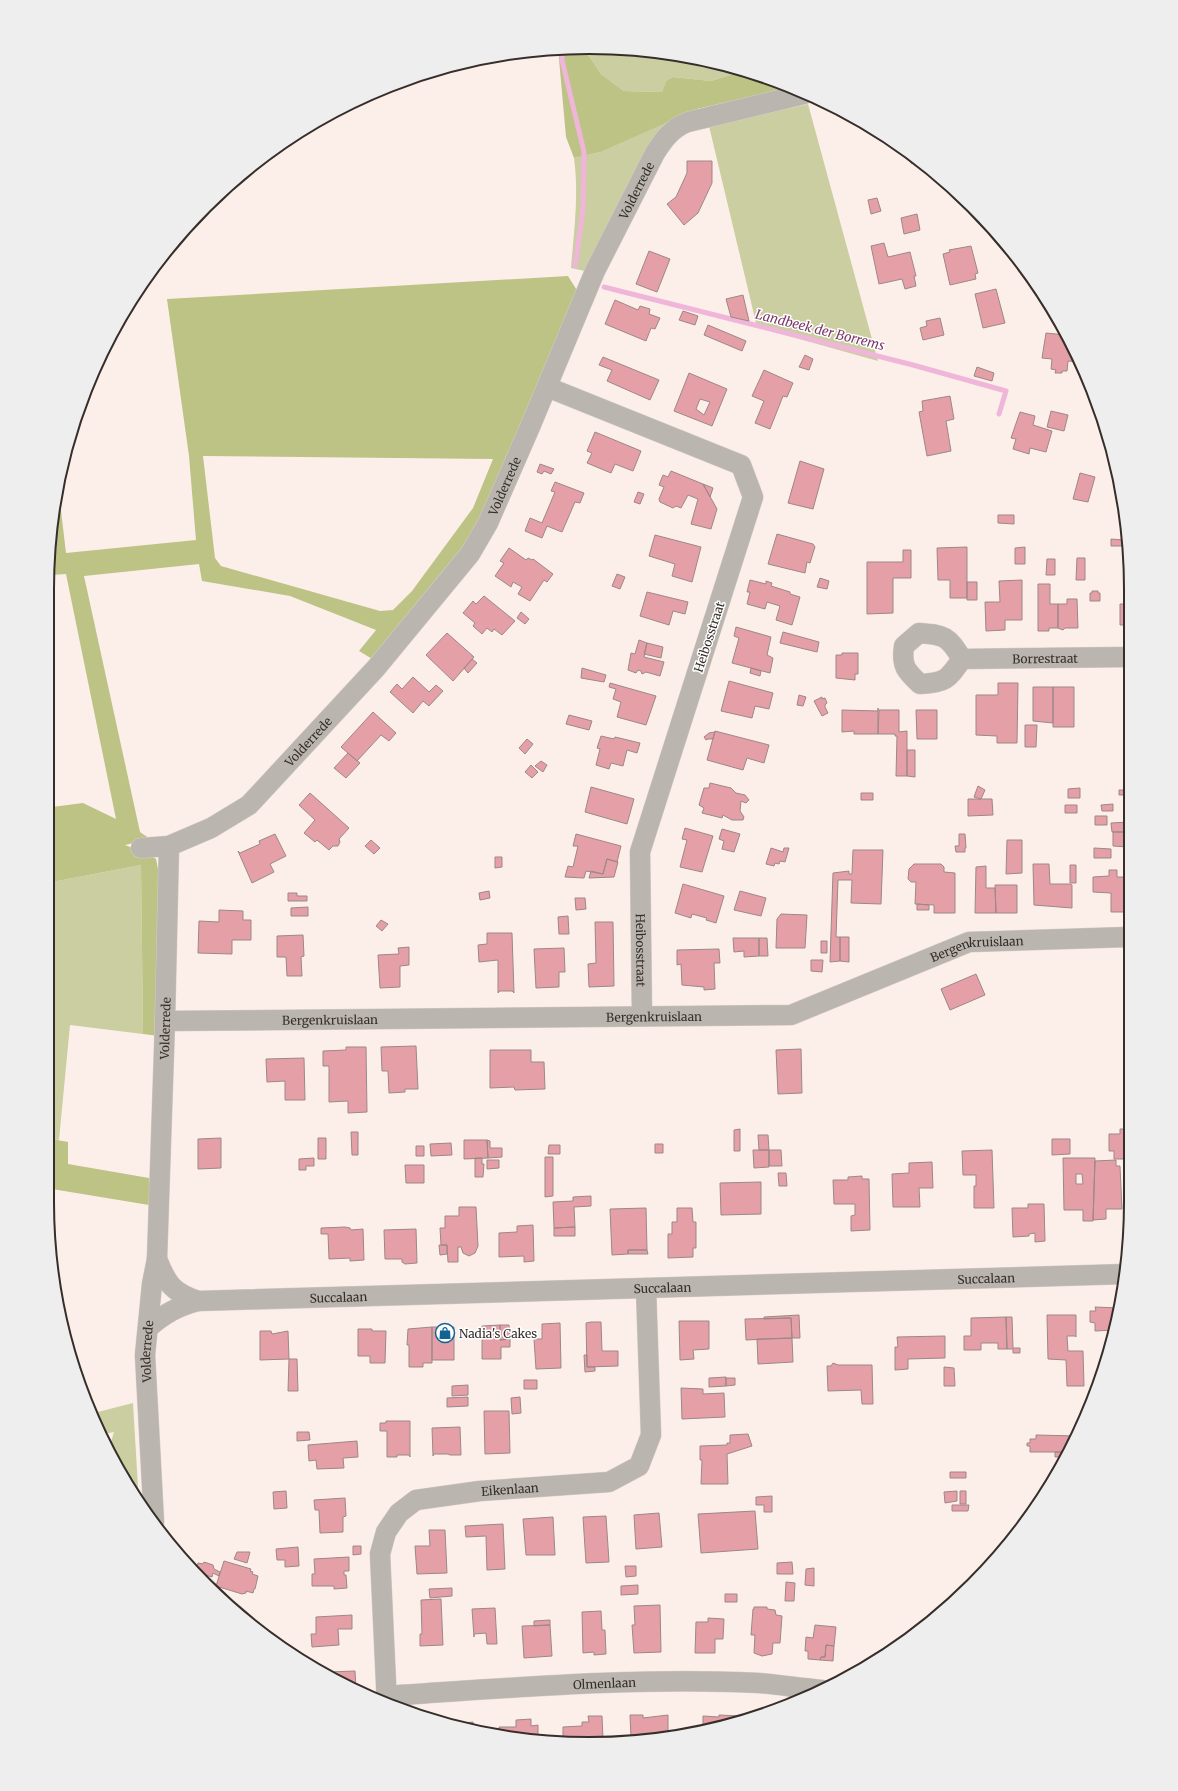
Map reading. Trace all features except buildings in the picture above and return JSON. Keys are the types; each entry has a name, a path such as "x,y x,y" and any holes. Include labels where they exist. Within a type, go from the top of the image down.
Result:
{"street":[{"name":"Volderrede","path":"153,1512 145,1355 152,1284 157,1259 165,1021 168,846 211,828 248,806 376,668 465,560 488,523 595,271 655,153 666,137 677,126 688,122 796,96"},
{"name":"Heibosstraat","path":"547,387 741,465 753,497 640,852 642,1016"},
{"name":"Borrestraat","path":"962,658 1124,657"},
{"path":"141,848 168,846"},
{"name":"Bergenkruislaan","path":"165,1021 791,1015 969,942 1124,937"},
{"name":"Succalaan","path":"157,1259 165,1278 181,1294 198,1300"},
{"name":"Succalaan","path":"148,1328 163,1315 179,1306 198,1300 1119,1274"},
{"name":"Eikenlaan","path":"387,1697 380,1554 386,1532 399,1513 416,1500 447,1495 609,1482 639,1466 651,1435 646,1288"},
{"name":"Olmenlaan","path":"393,1700 594,1683 664,1681 760,1683 811,1689"}],"green space":[{"path":"588,54 624,55 659,59 693,64 734,74 711,81 673,77 666,81 662,92 624,91 601,74"},
{"path":"588,54 601,74 624,91 662,92 666,81 673,77 711,81 734,74 782,90 697,109 601,152 574,158 566,137 559,55"},
{"path":"808,104 878,361 757,327 709,126"},
{"path":"667,122 667,127 585,271 571,268 576,199 574,158 601,152"},
{"path":"568,276 578,292 485,520 374,660 359,651 376,630 290,596 202,581 199,564 84,576 140,832 150,839 125,845 148,854 156,859 158,869 159,1036 143,1034 141,865 54,882 54,807 83,803 116,819 66,574 54,575 55,554 61,508 66,553 196,540 189,456 167,299","holes":["203,456 493,459 473,508 412,591 393,610 380,611 221,566 215,558"]},
{"path":"141,865 143,1034 70,1025 59,1140 54,1139 54,882"},
{"path":"54,1139 68,1142 68,1164 149,1178 149,1205 54,1189"},
{"path":"133,1403 138,1490 111,1442 114,1432 107,1433 97,1412"}],"waterway":[{"name":"Landbeek der Borrems","path":"562,55 584,152 583,210 575,266"},
{"name":"Landbeek der Borrems","path":"604,287 913,365 1006,391 999,414"}],"place":[{"name":"Nadia's Cakes","path":"445,1333"}]}
